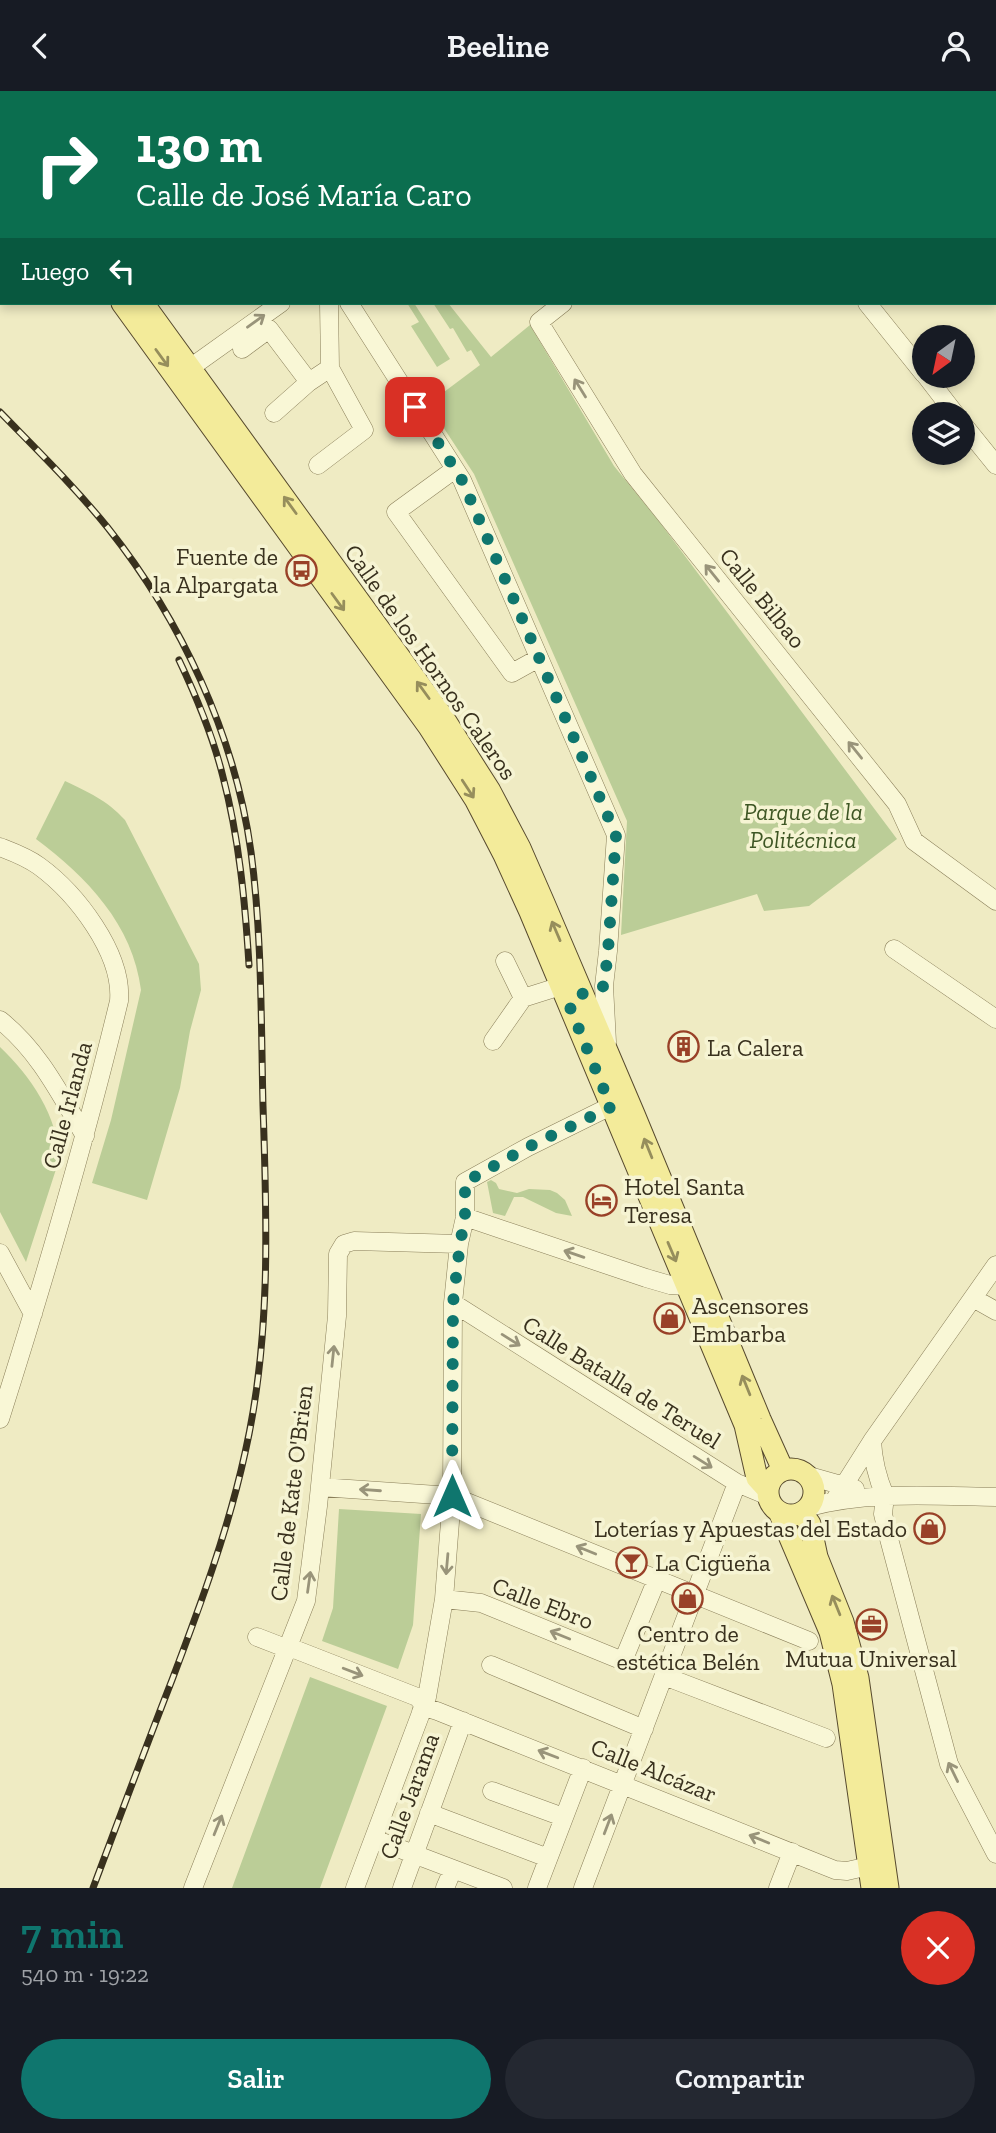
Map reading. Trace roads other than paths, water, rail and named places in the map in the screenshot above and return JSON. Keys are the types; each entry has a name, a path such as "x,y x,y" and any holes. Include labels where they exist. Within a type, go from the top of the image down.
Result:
{"main road":[{"name":"Calle de los Hornos Caleros","path":"123,305 429,727 475,799 571,995 608,1054 783,1469"},
{"name":"Calle de los Hornos Caleros","path":"144,305 443,717 490,792 520,848 611,1107 745,1425 757,1478 772,1499 830,1632 844,1685 872,1888"},
{"path":"792,1468 809,1476 814,1486 814,1497 806,1510 791,1515 772,1499 772,1478 783,1469 792,1468"},
{"path":"806,1510 817,1557 843,1622 858,1678 888,1888"}],"street":[{"path":"190,368 278,305"},
{"path":"318,465 364,430 330,368 328,305"},
{"path":"350,305 462,480 616,835 604,986 608,1054"},
{"name":"Calle Bilbao","path":"561,305 539,323 633,474 897,804 914,841 996,901"},
{"path":"869,305 912,359"},
{"path":"242,349 269,329 309,382"},
{"path":"274,413 309,382 330,368"},
{"path":"975,439 996,465"},
{"path":"455,469 396,512 512,673 540,658"},
{"name":"Calle Irlanda","path":"0,847 37,865 82,908 108,951 121,987 85,1136 33,1314 2,1407"},
{"path":"894,949 996,1019"},
{"path":"505,961 523,998"},
{"path":"523,998 571,995 604,986"},
{"path":"493,1041 523,998"},
{"path":"0,1020 34,1054 85,1136"},
{"path":"355,1888 423,1709 444,1599 452,1496 453,1303 465,1217 465,1182 528,1147 611,1107"},
{"path":"465,1217 646,1278 670,1285 686,1286"},
{"name":"Calle de Kate O'Brien","path":"193,1888 306,1601 337,1316 338,1254 344,1244 354,1241 460,1244"},
{"path":"0,1253 33,1314"},
{"path":"806,1510 839,1493 872,1441 996,1265"},
{"path":"973,1298 996,1311"},
{"name":"Calle Batalla de Teruel","path":"453,1303 737,1483 772,1499"},
{"path":"872,1441 876,1477 885,1496 883,1514 948,1764 990,1829 996,1854"},
{"path":"809,1476 839,1493 996,1497"},
{"path":"583,1888 737,1483"},
{"path":"320,1487 452,1496 810,1641"},
{"name":"Calle Ebro","path":"444,1599 481,1603 623,1661 657,1579"},
{"name":"Calle Alcázar","path":"257,1637 417,1697 423,1709 430,1708 835,1870 847,1871 869,1866"},
{"path":"491,1665 644,1729"},
{"path":"664,1676 826,1738"},
{"name":"Calle Jarama","path":"402,1888 463,1721"},
{"path":"537,1888 583,1768"},
{"path":"492,1791 563,1817"},
{"path":"429,1813 548,1858"},
{"path":"374,1839 494,1886"},
{"path":"778,1888 792,1852"},
{"path":"445,1888 453,1869"}],"railway":[{"path":"0,412 69,483 108,528 159,601 181,640 218,722 232,765 251,852 257,914 266,1237 263,1324 253,1410 238,1482 213,1568 93,1888"},
{"path":"179,660 209,732 229,800 241,870 249,965"}],"place":[{"name":"Fuente de la Alpargata","path":"301,570"},
{"name":"La Calera","path":"684,1047"},
{"name":"Hotel Santa Teresa","path":"601,1200"},
{"name":"Ascensores Embarba","path":"669,1319"},
{"name":"Loterías y Apuestas del Estado","path":"930,1528"},
{"name":"La Cigüeña","path":"632,1562"},
{"name":"Centro de estética Belén","path":"688,1599"},
{"name":"Mutua Universal","path":"871,1624"}],"park label":[{"name":"Parque de la Politécnica","path":"803,825"}]}
